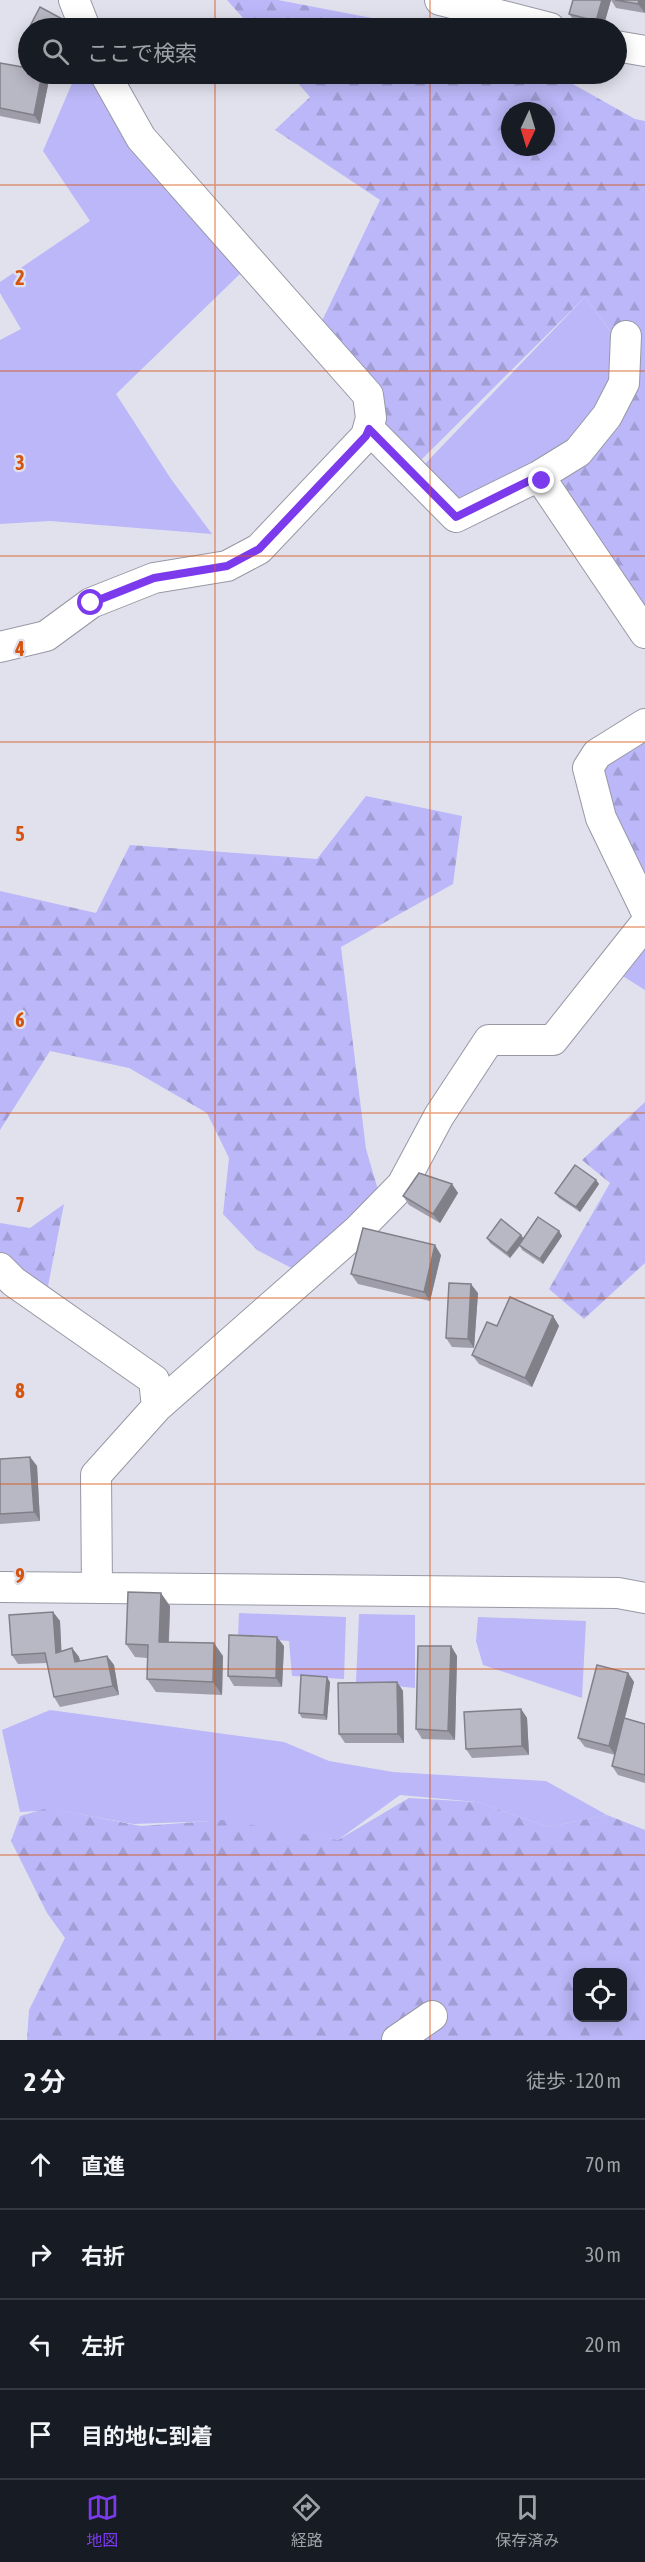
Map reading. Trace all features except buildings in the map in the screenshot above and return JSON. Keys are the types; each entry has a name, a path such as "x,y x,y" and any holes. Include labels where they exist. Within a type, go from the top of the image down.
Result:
{"street":[{"path":"74,0 81,18"},
{"path":"440,0 511,18"},
{"path":"627,49 644,53 645,51"},
{"path":"0,647 46,636 91,603 154,578 227,566 259,549 366,436 369,429 371,418 368,395 141,138 111,84"},
{"path":"369,429 456,517 539,476 578,452 607,416 624,383 626,336"},
{"path":"539,476 645,633"},
{"path":"645,724 597,754 588,768 601,818 645,909"},
{"path":"97,1588 96,1475 157,1407 343,1243 402,1185 439,1116 489,1040 553,1040 645,924"},
{"path":"0,1268 14,1282 154,1380 157,1407"},
{"path":"0,1587 618,1593 645,1598"},
{"path":"398,2040 432,2016"}],"green space":[{"path":"227,0 278,0 372,18 243,18"},
{"path":"72,84 101,84 242,272 116,394 171,479 212,534 50,521 0,524 0,340 21,329 0,293 0,282 90,221 43,151"},
{"path":"299,84 573,84 635,119 645,121 645,633 542,481 623,392 626,336 612,333 585,297 414,467 376,431 321,323 380,200 275,130 310,97"},
{"path":"585,297 617,340 620,387 569,447 459,507 422,467"},
{"path":"645,724 645,909 597,754"},
{"path":"366,796 462,816 453,884 341,947 366,1149 381,1200 301,1273 257,1250 223,1214 229,1158 207,1113 129,1068 50,1051 0,1130 0,891 96,913 130,845 317,859"},
{"path":"645,933 645,990 610,968"},
{"path":"645,1102 645,1263 584,1319 549,1289 610,1183 582,1160"},
{"path":"64,1204 48,1286 173,1377 152,1397 0,1287 0,1223 30,1228"},
{"path":"239,1613 346,1617 344,1679 292,1676 289,1641 238,1637"},
{"path":"359,1614 415,1615 415,1688 356,1682"},
{"path":"478,1617 586,1621 582,1698 483,1665 476,1641"},
{"path":"50,1710 284,1742 329,1761 393,1772 546,1781 607,1815 548,1827 477,1802 400,1795 338,1840 217,1821 133,1824 57,1810 20,1812 2,1730"},
{"path":"409,1798 477,1802 548,1827 607,1815 645,1830 645,2040 27,2040 29,2010 65,1938 47,1913 11,1841 20,1816 48,1808 141,1826 225,1820 338,1840"}],"route":[{"path":"91,603 154,578 227,566 259,549 366,436 369,429 456,517 539,476 542,481"}]}
